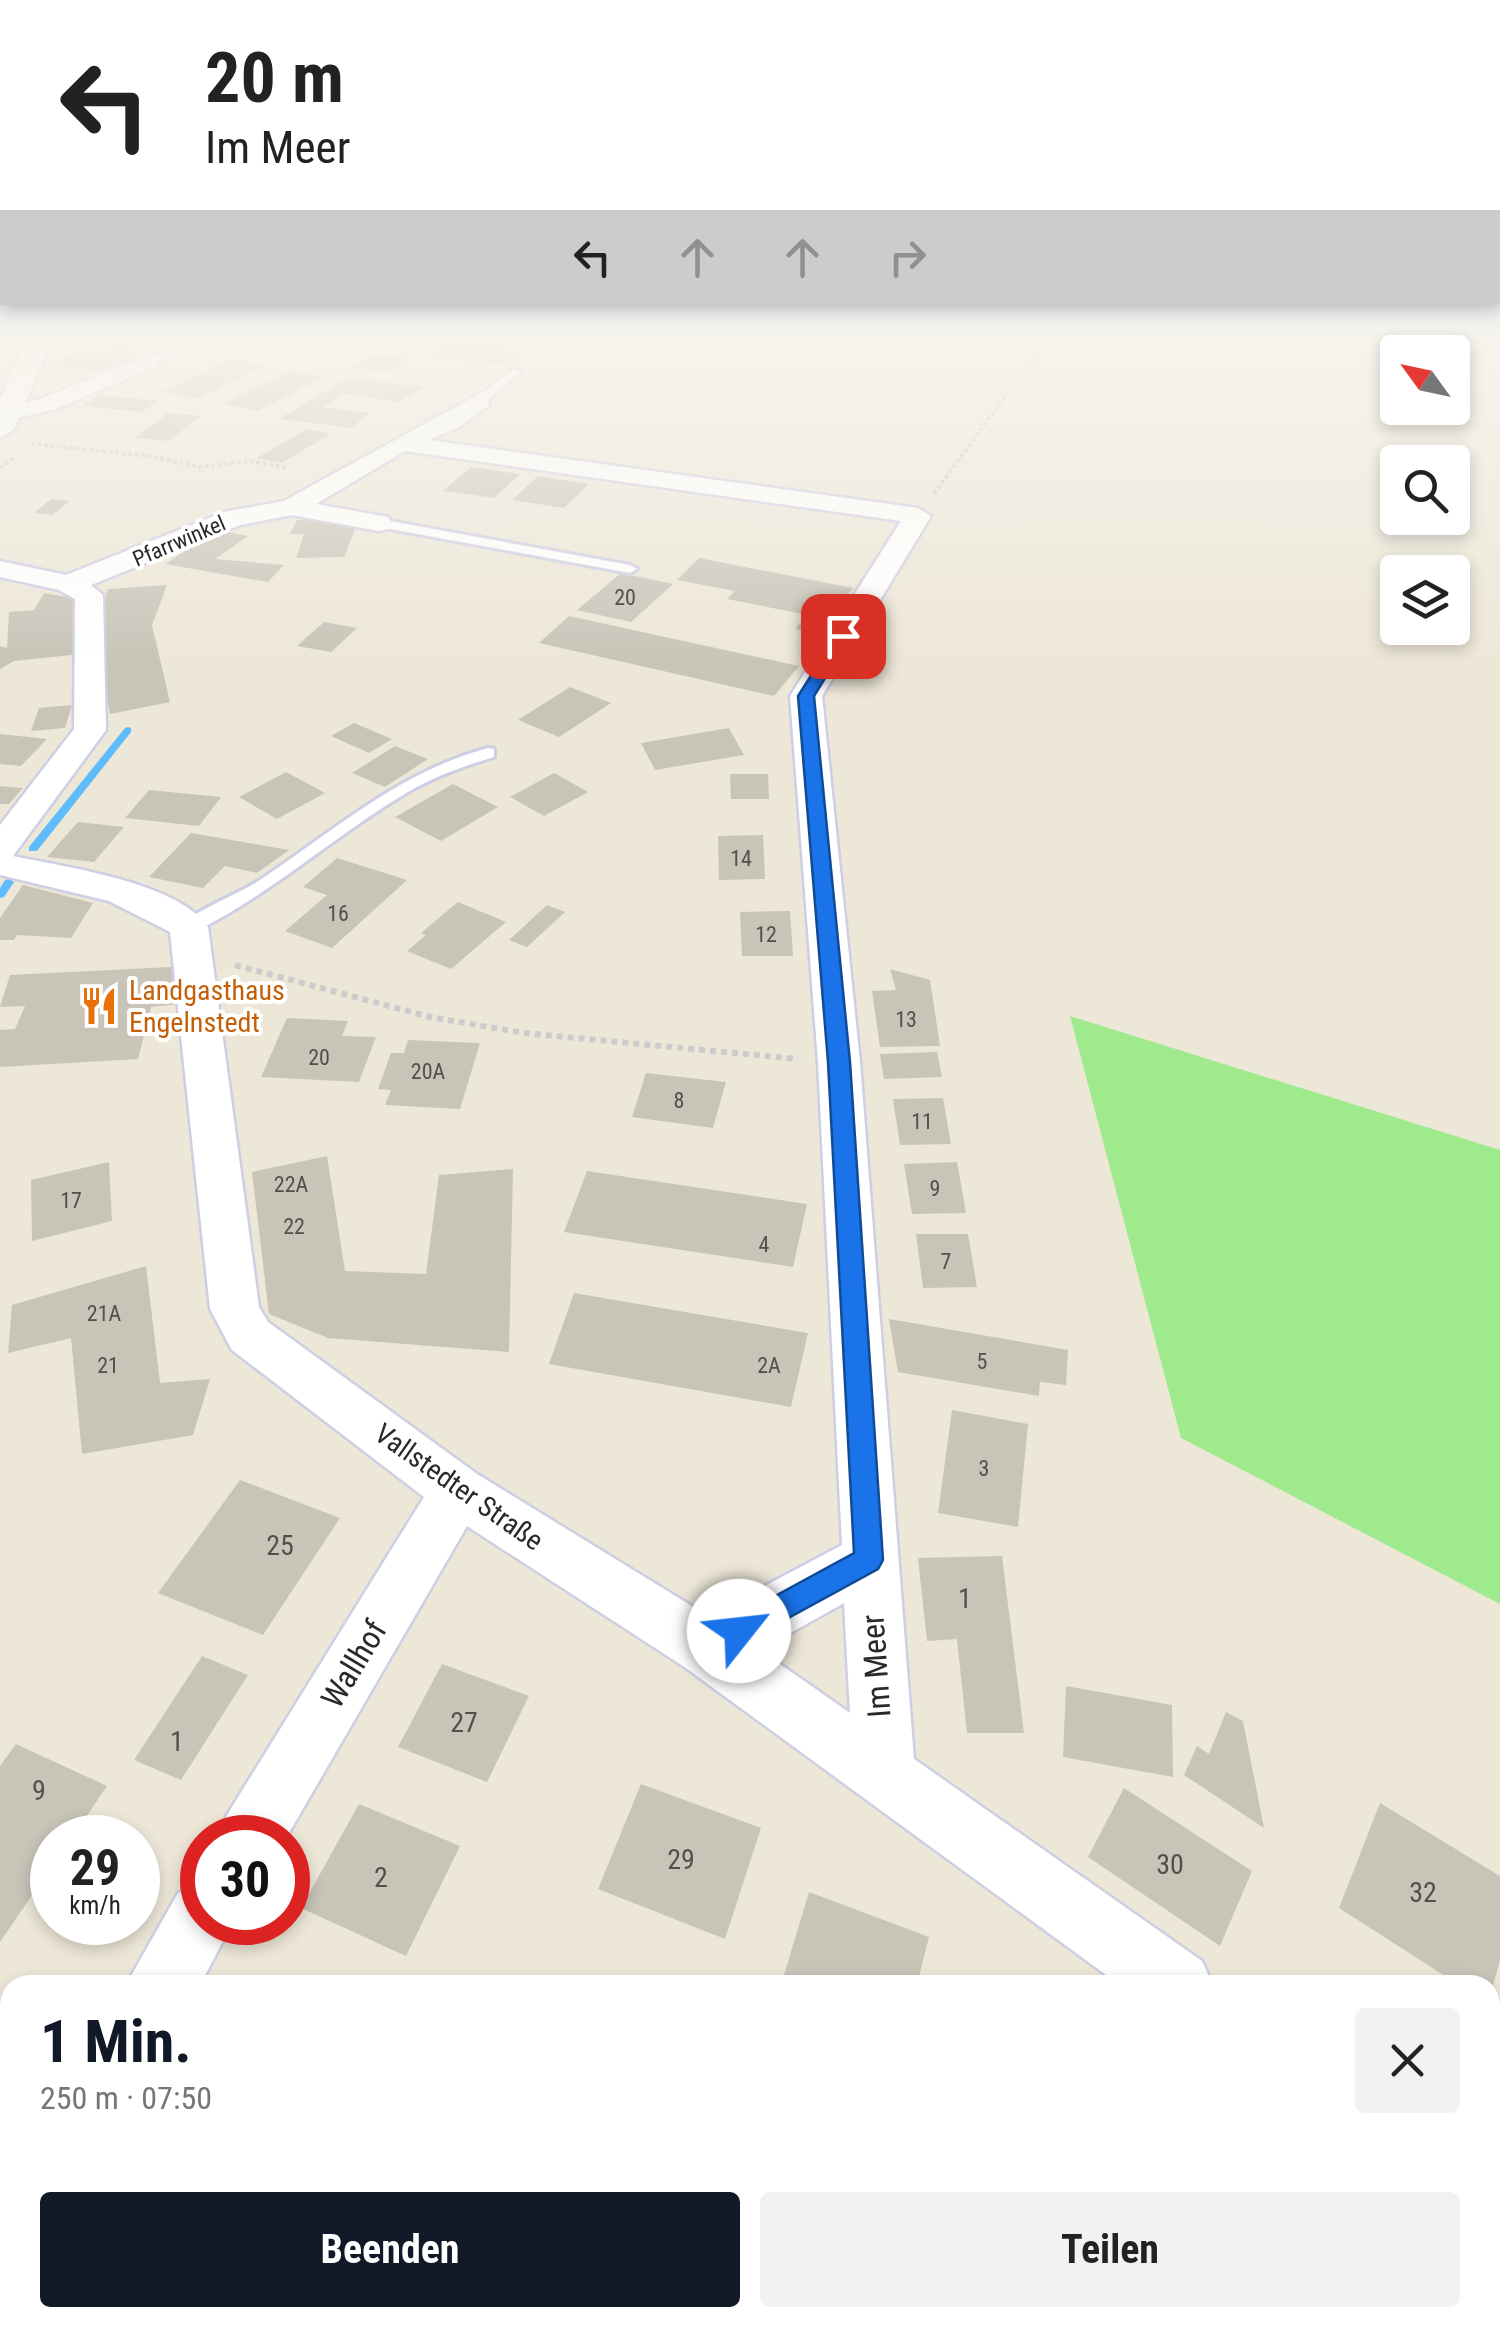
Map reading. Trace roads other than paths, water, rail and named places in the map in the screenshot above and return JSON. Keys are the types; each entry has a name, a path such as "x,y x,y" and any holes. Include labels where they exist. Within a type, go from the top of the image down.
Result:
{"street":[{"name":"Pfarrwinkel","path":"292,508 396,446"},
{"name":"Im Meer","path":"418,446 918,516 806,696 839,1062 884,1772"},
{"name":"Pfarrwinkel","path":"68,584 233,518 292,508 378,523"},
{"path":"0,569 68,584 89,596 86,657 90,730 0,849"},
{"path":"0,864 124,892 162,907 193,949"},
{"name":"Vallstedter Straße","path":"193,949 235,1309 250,1336 458,1492 707,1648 1164,1975"},
{"name":"Wallhof","path":"264,1815 458,1492"},
{"path":"707,1648 868,1560"},
{"path":"167,1975 185,1945"}],"lane":[{"path":"378,523 630,569"},
{"path":"193,949 357,814 429,773 488,753"}],"waterway":[{"path":"33,849 128,730"},
{"path":"0,895 9,882"}],"place":[{"name":"Landgasthaus Engelnstedt","path":"99,1006"}]}
